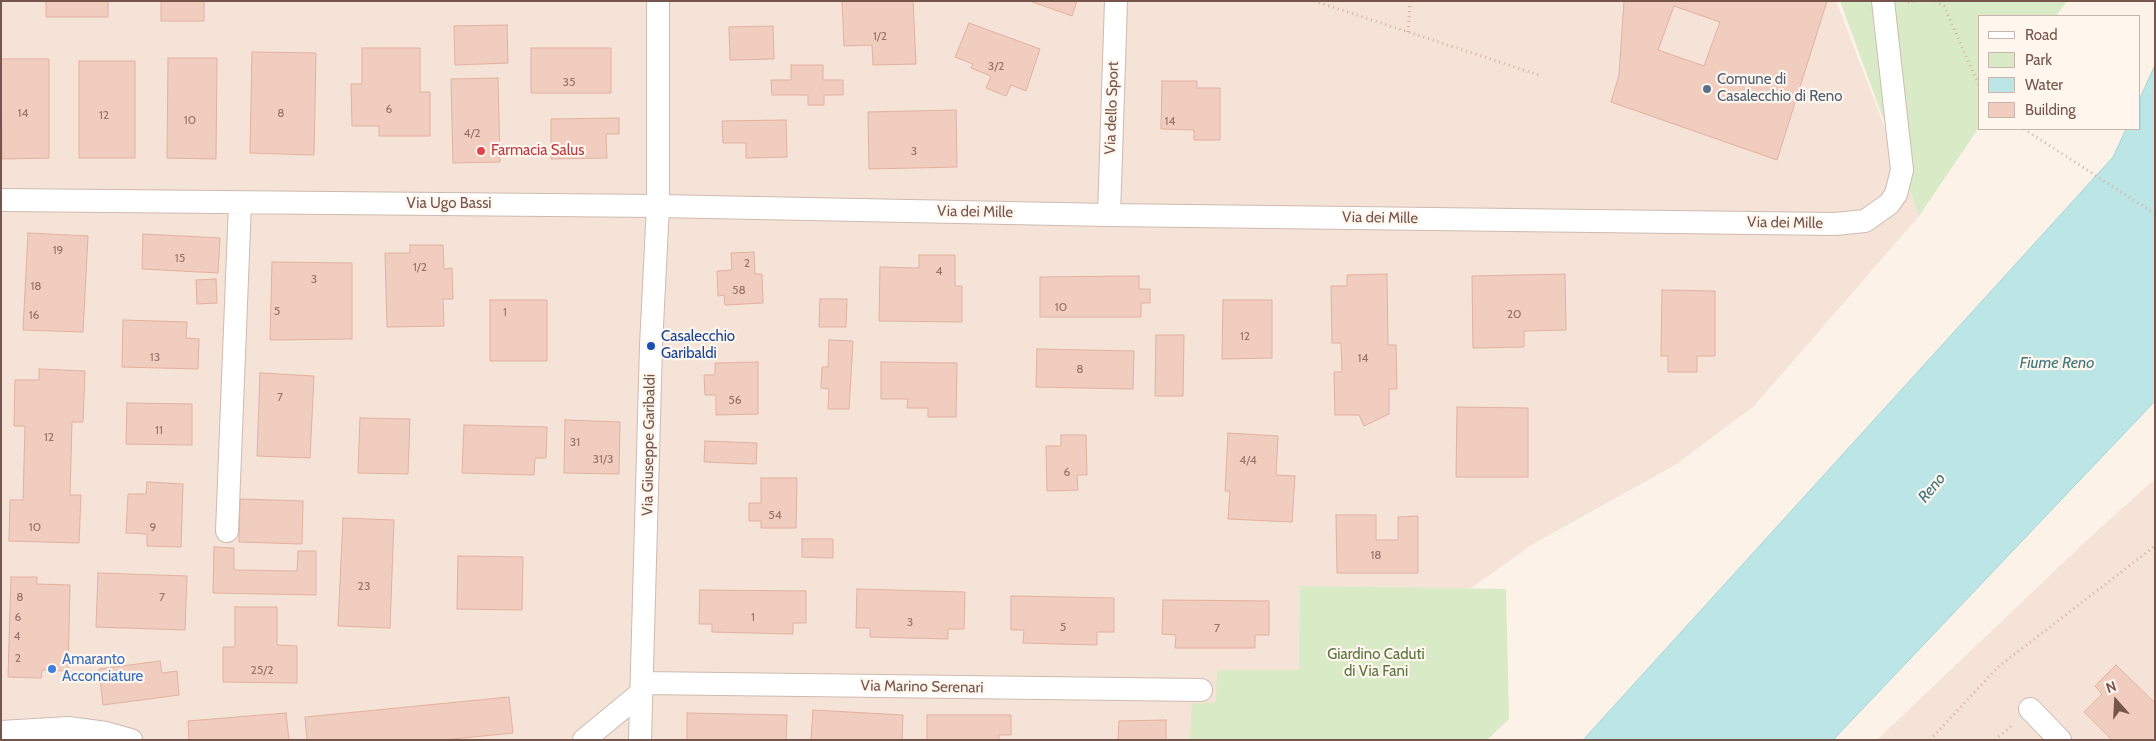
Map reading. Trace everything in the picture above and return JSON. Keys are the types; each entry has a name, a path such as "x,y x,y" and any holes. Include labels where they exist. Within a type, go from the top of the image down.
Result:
{"street":[{"name":"Via Giuseppe Garibaldi","path":"640,740 651,346 658,206 658,1"},
{"name":"Via dello Sport","path":"1109,215 1116,1"},
{"name":"Via dei Mille","path":"658,206 1109,215 1834,224 1865,221 1889,204 1896,194 1902,170 1883,1"},
{"name":"Via Ugo Bassi","path":"1,200 658,206"},
{"path":"227,531 240,203"},
{"path":"584,740 642,688"},
{"name":"Via Marino Serenari","path":"642,688 1201,690"},
{"path":"2030,709 2060,740"},
{"path":"1,732 68,728 106,733 131,740"}],"path":[{"path":"1314,1 1542,76"},
{"path":"1408,32 1410,1"},
{"path":"1935,1 1944,6 1978,83"},
{"path":"2026,130 2155,214"},
{"path":"1930,740 1998,667 2155,546"}],"shaded area":[{"path":"1,1 1836,1 1919,216 1754,406 1675,465 1533,544 1429,618 1339,740 1,740"},
{"path":"2155,479 2155,740 1877,740 2085,542"}],"green space":[{"path":"1840,1 2067,1 2057,15 1978,15 1978,129 1919,216"},
{"name":"Giardino Caduti di Via Fani","path":"1300,586 1506,589 1509,719 1487,740 1190,740 1192,704 1216,702 1217,670 1299,670"}],"water":[{"name":"Fiume Reno","path":"2155,65 2155,401 1833,740 1583,740 2113,157 2126,130 2141,130 2141,96"}],"building":[{"path":"46,1 108,1 108,17 46,17"},
{"path":"161,1 204,1 204,21 161,21"},
{"path":"842,1 913,1 916,64 873,65 872,45 844,46"},
{"path":"1030,1 1077,1 1072,16"},
{"name":"Comune di Casalecchio di Reno","path":"1624,1 1827,1 1777,160 1611,102 1619,75","holes":["1674,6 1720,22 1704,66 1658,50"]},
{"path":"969,23 1040,49 1026,91 1011,85 1006,96 986,88 991,76 971,68 973,64 955,57"},
{"path":"507,25 508,63 455,65 454,26"},
{"path":"773,26 774,59 730,60 729,27"},
{"path":"362,48 420,48 420,92 430,92 430,136 379,136 379,126 352,126 351,84 362,84"},
{"path":"531,48 611,48 611,93 531,93"},
{"path":"252,52 316,53 314,155 250,153"},
{"path":"168,58 217,58 216,159 167,158"},
{"path":"1,59 49,59 49,158 2,159"},
{"path":"79,61 135,61 135,158 79,158"},
{"path":"791,65 823,65 823,80 843,80 843,95 824,95 824,105 808,105 808,95 772,95 771,80 791,80"},
{"path":"498,78 500,162 453,163 451,79"},
{"path":"1162,81 1197,81 1197,88 1220,88 1220,140 1194,140 1194,130 1161,129"},
{"path":"956,110 957,167 869,169 868,112"},
{"path":"619,118 619,134 606,134 607,158 551,159 551,119"},
{"path":"786,120 787,157 746,158 746,143 723,143 722,121"},
{"path":"28,233 88,236 83,332 23,330"},
{"path":"143,234 220,238 218,273 142,269"},
{"path":"410,245 443,245 444,269 452,268 453,299 443,299 444,326 387,327 385,253 410,253"},
{"path":"754,252 755,274 762,274 763,303 725,305 724,295 718,296 717,271 732,270 731,253"},
{"path":"919,255 955,255 955,286 962,286 962,322 879,321 880,267 919,268"},
{"path":"272,262 352,263 352,339 270,340"},
{"path":"1387,274 1388,345 1396,345 1397,389 1389,389 1389,414 1364,426 1359,415 1335,415 1334,372 1342,372 1341,343 1332,343 1331,286 1347,286 1347,275"},
{"path":"1565,274 1566,330 1524,331 1524,347 1473,348 1472,276"},
{"path":"1139,276 1139,289 1150,289 1150,303 1141,303 1141,317 1040,317 1040,277"},
{"path":"216,279 217,303 197,304 196,280"},
{"path":"1662,290 1715,291 1715,356 1697,356 1697,372 1668,372 1668,356 1661,356"},
{"path":"820,299 847,299 846,327 819,327"},
{"path":"490,300 547,300 547,361 490,361"},
{"path":"1223,300 1272,300 1272,358 1222,359"},
{"path":"123,320 187,322 186,338 199,339 198,369 122,367"},
{"path":"1156,335 1184,335 1183,396 1155,396"},
{"path":"829,340 853,341 849,409 828,409 829,389 821,388 822,367 828,367"},
{"path":"1037,349 1134,351 1133,389 1036,387"},
{"path":"758,362 758,414 716,415 716,395 705,395 704,375 715,375 715,363"},
{"path":"881,362 957,363 956,417 928,417 928,408 907,408 908,399 881,399"},
{"path":"39,369 85,371 83,422 72,422 70,495 81,495 79,543 9,541 10,500 23,500 25,426 14,426 15,380 39,380"},
{"path":"260,373 314,376 310,458 257,456"},
{"path":"127,403 192,404 192,445 126,444"},
{"path":"1457,407 1528,408 1528,477 1456,477"},
{"path":"360,418 410,419 408,474 358,473"},
{"path":"565,420 620,422 619,474 564,473"},
{"path":"464,425 547,427 546,458 535,458 534,475 462,473"},
{"path":"1228,433 1278,436 1276,475 1295,476 1292,522 1228,519 1230,491 1225,491"},
{"path":"1061,435 1086,435 1087,475 1077,475 1078,490 1047,491 1046,446 1061,446"},
{"path":"705,441 757,443 756,464 704,462"},
{"path":"761,478 797,478 796,528 761,528 761,521 749,521 749,503 761,503"},
{"path":"147,482 183,484 181,547 147,546 147,534 126,533 128,494 146,494"},
{"path":"240,499 303,501 302,544 239,542"},
{"path":"1336,515 1376,515 1376,540 1398,540 1398,517 1418,516 1418,573 1337,573"},
{"path":"343,518 394,520 390,628 338,626"},
{"path":"802,539 833,539 833,558 802,557"},
{"path":"214,547 234,548 234,570 297,571 298,551 316,551 316,595 213,593"},
{"path":"458,556 523,557 522,610 457,609"},
{"path":"98,573 187,576 185,630 96,627"},
{"path":"11,577 37,577 37,584 70,585 68,671 42,670 41,678 8,677"},
{"path":"857,589 965,592 964,629 948,629 948,639 870,637 870,628 856,628"},
{"path":"700,590 806,591 806,623 793,623 793,634 712,632 712,624 699,624"},
{"path":"1011,596 1114,598 1114,632 1097,632 1097,645 1023,643 1024,630 1011,630"},
{"path":"1163,600 1269,601 1269,635 1255,635 1255,648 1175,648 1176,635 1162,634"},
{"path":"235,607 277,607 277,645 297,646 297,683 223,682 223,647 235,647"},
{"path":"160,661 162,673 177,671 179,695 103,705 99,669"},
{"path":"2116,665 2155,703 2155,740 2112,740 2084,712 2102,694 2095,686"},
{"path":"509,697 513,733 443,740 307,740 305,717"},
{"path":"813,710 903,715 902,740 811,740"},
{"path":"286,713 289,740 189,740 188,721"},
{"path":"687,713 787,715 786,740 687,740"},
{"path":"927,715 1011,715 1011,735 999,735 999,740 927,740"},
{"path":"1166,720 1166,740 1118,740 1119,721"}],"place":[{"name":"Comune di Casalecchio di Reno","path":"1707,89"},
{"name":"Farmacia Salus","path":"481,151"},
{"name":"Casalecchio Garibaldi","path":"651,346"},
{"name":"Amaranto Acconciature","path":"52,669"}],"water label":[{"name":"Reno","path":"1932,488"}]}
